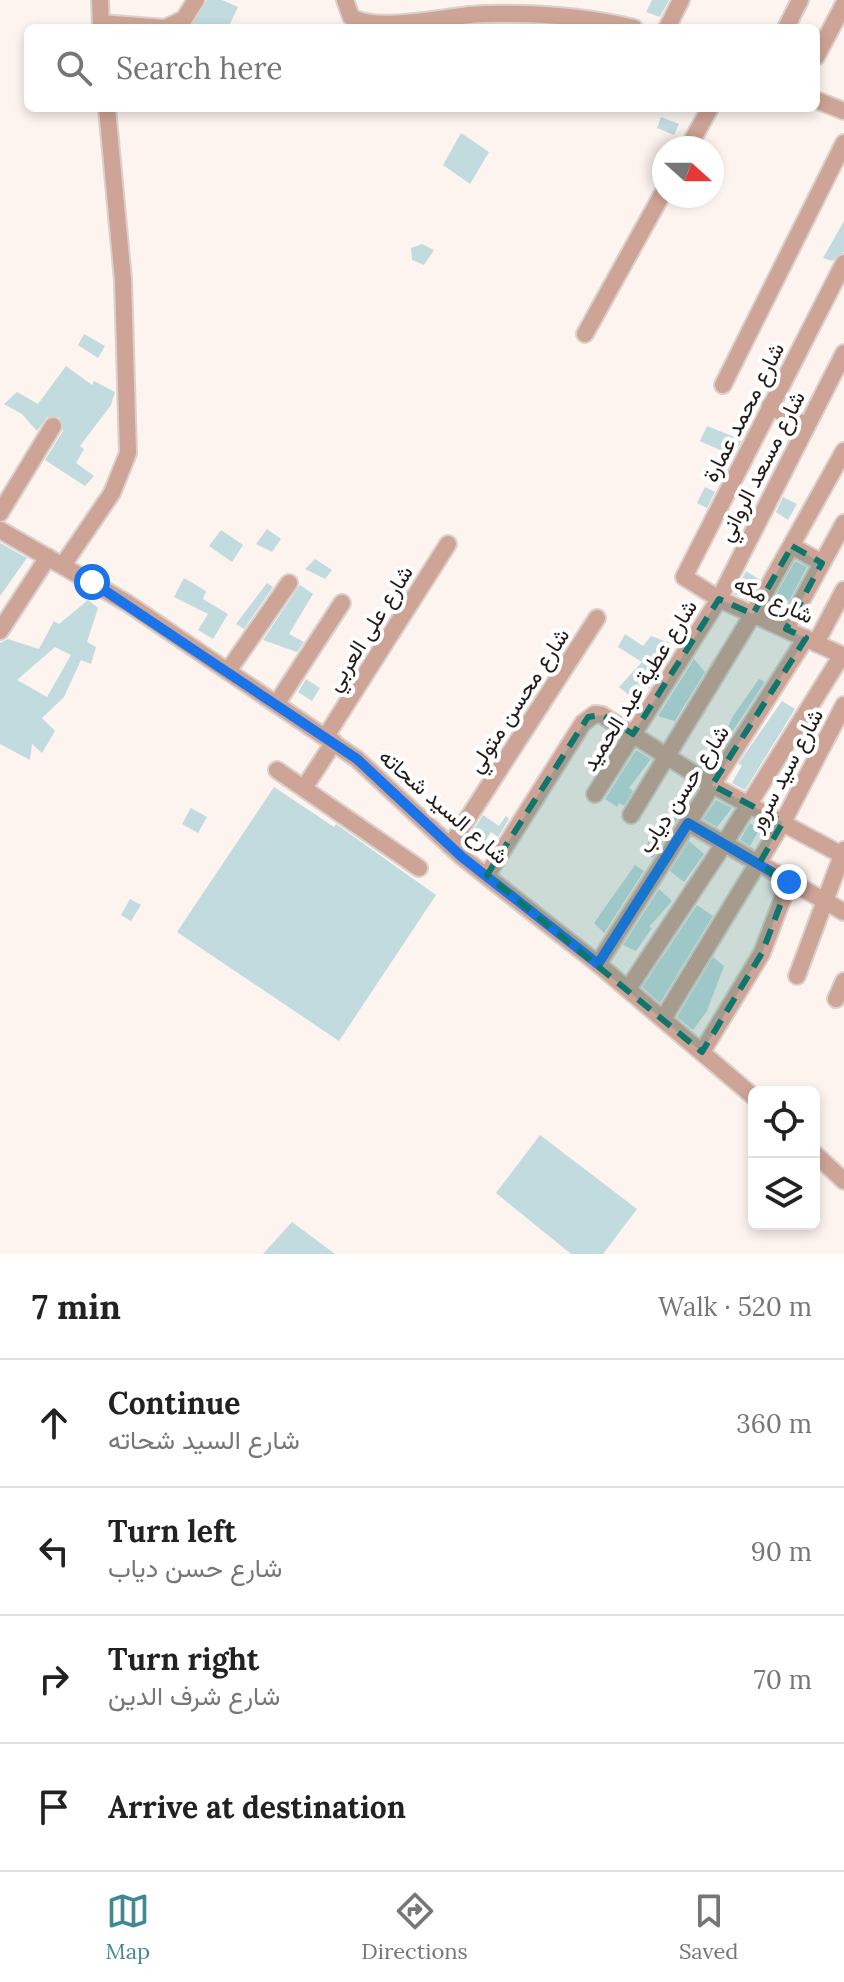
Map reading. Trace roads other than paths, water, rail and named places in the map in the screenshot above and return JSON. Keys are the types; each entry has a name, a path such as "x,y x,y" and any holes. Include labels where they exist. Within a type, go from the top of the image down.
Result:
{"street":[{"path":"100,0 101,24"},
{"path":"173,24 184,19 196,0"},
{"path":"345,0 351,17 358,21 408,21 489,14 593,24"},
{"path":"669,24 681,0"},
{"path":"788,24 800,0"},
{"path":"820,49 844,4"},
{"path":"820,102 844,111"},
{"path":"0,631 112,493 128,453 123,280 107,112"},
{"path":"695,136 708,112"},
{"path":"723,385 844,143"},
{"path":"585,334 655,208"},
{"name":"شارع محمد عمارة","path":"686,581 684,575 844,263"},
{"name":"شارع مسعد الرواني","path":"719,599 844,353"},
{"path":"770,406 805,425"},
{"path":"0,513 53,426"},
{"path":"631,815 753,614 844,451"},
{"path":"786,629 844,523"},
{"name":"شارع السيد شحاته","path":"0,530 56,561 330,739 419,814 450,846 598,964 748,1092"},
{"name":"شارع على العربي","path":"304,788 330,739 448,544"},
{"path":"792,546 822,563"},
{"name":"شارع مكه","path":"686,581 843,655"},
{"path":"228,671 289,583"},
{"name":"شارع حسن دياب","path":"598,964 712,785 844,590"},
{"name":"شارع عطية عبد الحميد","path":"595,794 719,599"},
{"path":"277,703 342,603"},
{"name":"شارع محسن متولي","path":"450,846 597,618"},
{"path":"628,989 843,655"},
{"name":"شارع سيد سرور","path":"663,1019 759,864 844,705"},
{"path":"487,875 583,723 595,714 602,715 748,806 843,853 797,976"},
{"path":"277,770 419,868"},
{"path":"688,823 844,912"},
{"path":"702,1052 762,953 789,882"},
{"path":"836,999 844,981"},
{"path":"819,1158 844,1181"}]}
